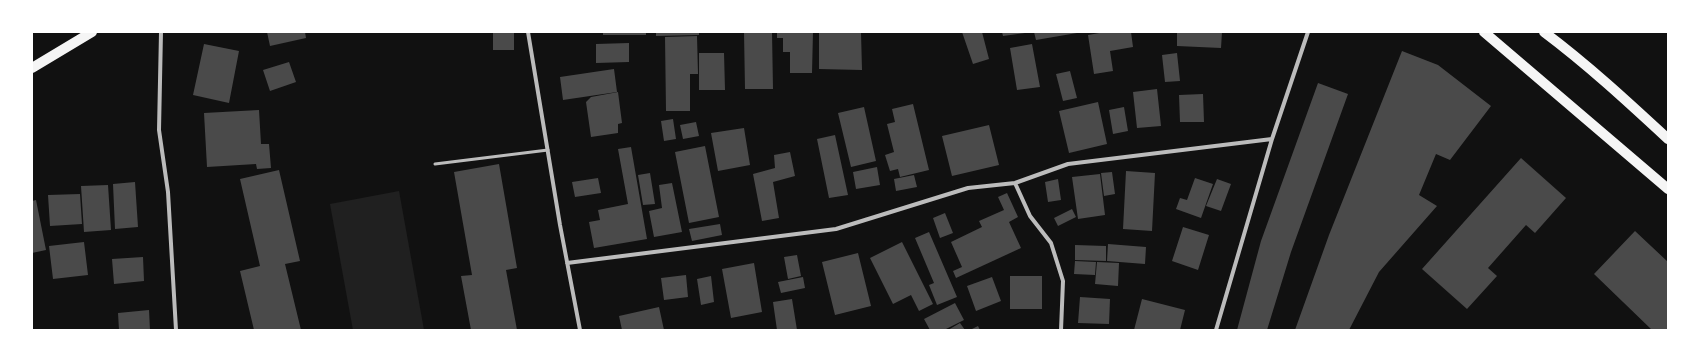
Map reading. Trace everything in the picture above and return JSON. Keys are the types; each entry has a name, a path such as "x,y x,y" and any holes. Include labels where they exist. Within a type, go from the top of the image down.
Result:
{"main road":[{"path":"32,68 92,32"},
{"path":"1484,32 1668,189"},
{"path":"1544,32 1565,48 1668,139"}],"street":[{"path":"161,32 159,130 168,192 176,330"},
{"path":"528,32 567,263 580,330"},
{"path":"1216,330 1272,139 1308,32"},
{"path":"567,263 836,229 968,188 1015,183 1068,164 1272,139"},
{"path":"1015,183 1030,216 1051,243 1063,281 1062,330"}],"lane":[{"path":"435,164 548,150"}],"shaded area":[{"path":"399,191 424,330 353,330 330,204"}],"building":[{"path":"267,32 305,32 306,38 270,46"},
{"path":"493,32 514,32 514,50 493,50"},
{"path":"603,32 646,32 646,35 603,35"},
{"path":"656,32 699,32 699,35 656,36"},
{"path":"744,32 772,32 773,89 745,89"},
{"path":"777,32 813,32 812,73 790,73 790,52 783,52 783,38 777,38"},
{"path":"819,32 861,32 862,70 819,69"},
{"path":"962,32 982,32 989,59 973,64"},
{"path":"1002,32 1025,32 1025,33 1003,36"},
{"path":"1034,32 1076,32 1077,33 1036,40"},
{"path":"1105,32 1131,32 1133,47 1110,51 1113,71 1094,74 1088,35"},
{"path":"1177,32 1222,32 1221,48 1177,46"},
{"path":"697,36 698,74 690,74 690,111 666,111 665,37"},
{"path":"629,43 629,62 596,63 596,44"},
{"path":"204,44 239,51 229,103 193,95"},
{"path":"1032,44 1040,87 1017,90 1010,48"},
{"path":"1402,51 1438,65 1491,106 1450,160 1436,154 1419,195 1437,206 1379,272 1349,330 1295,330 1329,235"},
{"path":"699,53 724,53 725,90 699,90"},
{"path":"1177,53 1180,81 1165,82 1162,55"},
{"path":"289,62 296,82 270,91 263,70"},
{"path":"614,69 617,92 563,100 560,77"},
{"path":"1070,71 1077,98 1063,101 1056,74"},
{"path":"1318,83 1348,94 1291,252 1267,330 1237,330 1261,241"},
{"path":"1157,89 1161,126 1137,128 1133,92"},
{"path":"618,92 622,123 618,124 618,133 591,137 586,102 591,97"},
{"path":"1203,94 1204,122 1180,122 1179,95"},
{"path":"1098,102 1107,144 1069,153 1059,111"},
{"path":"913,104 929,170 900,177 898,169 890,171 885,155 894,152 887,124 895,122 892,109"},
{"path":"864,107 876,161 851,167 838,113"},
{"path":"1124,107 1128,131 1113,134 1109,110"},
{"path":"259,110 261,144 269,144 271,168 257,169 256,164 207,167 204,113"},
{"path":"673,119 676,139 664,141 661,121"},
{"path":"696,122 699,136 683,139 680,125"},
{"path":"989,125 999,165 952,176 942,136"},
{"path":"744,128 750,165 718,171 711,133"},
{"path":"835,135 848,195 829,198 817,139"},
{"path":"705,146 719,217 689,223 675,152"},
{"path":"631,147 647,239 594,248 589,222 600,220 598,210 628,204 618,149"},
{"path":"790,152 795,176 773,182 779,218 762,221 753,174 775,168 774,155"},
{"path":"1521,158 1566,198 1535,233 1526,225 1488,268 1497,276 1467,309 1422,269"},
{"path":"499,164 517,268 506,270 517,330 471,330 461,276 472,275 454,172"},
{"path":"877,167 880,185 856,189 853,172"},
{"path":"279,170 300,261 285,264 301,330 254,330 240,271 260,266 240,179"},
{"path":"1126,171 1155,173 1152,231 1123,229"},
{"path":"1112,172 1115,194 1104,196 1101,173"},
{"path":"650,173 655,204 643,205 638,175"},
{"path":"1100,174 1105,215 1078,219 1072,177"},
{"path":"914,175 917,187 896,191 894,179"},
{"path":"598,178 601,193 575,197 572,182"},
{"path":"1195,178 1213,184 1201,218 1176,209 1180,198 1187,200"},
{"path":"1058,179 1061,200 1048,202 1045,182"},
{"path":"1217,179 1231,184 1221,211 1206,206"},
{"path":"135,182 138,227 115,229 113,184"},
{"path":"672,183 682,232 654,237 649,211 662,208 659,185"},
{"path":"108,185 111,230 84,232 81,186"},
{"path":"1007,193 1018,217 1009,222 1021,248 956,278 953,271 962,267 951,242 982,227 979,221 1004,210 998,197"},
{"path":"80,194 82,224 50,226 48,195"},
{"path":"36,200 46,250 32,253 32,201"},
{"path":"1072,209 1076,217 1058,226 1054,218"},
{"path":"945,213 953,233 940,238 933,218"},
{"path":"720,224 722,235 692,241 689,229"},
{"path":"1183,227 1209,235 1198,270 1172,261"},
{"path":"1635,231 1668,262 1668,330 1652,330 1594,274"},
{"path":"929,232 957,297 937,305 929,285 934,283 915,238"},
{"path":"84,242 88,275 53,279 49,246"},
{"path":"902,242 933,304 919,311 911,295 893,304 870,258"},
{"path":"1108,244 1146,247 1145,264 1107,261"},
{"path":"1075,245 1106,246 1106,261 1075,260"},
{"path":"858,253 871,306 835,315 822,262"},
{"path":"797,255 801,276 788,279 784,257"},
{"path":"143,257 144,281 114,284 112,259"},
{"path":"1075,261 1096,262 1095,275 1074,274"},
{"path":"1097,262 1119,263 1118,286 1095,284"},
{"path":"754,263 762,312 731,318 722,269"},
{"path":"686,275 688,297 664,300 661,278"},
{"path":"711,276 714,302 701,305 697,279"},
{"path":"1010,276 1042,276 1042,309 1010,309"},
{"path":"803,277 805,288 781,293 778,282"},
{"path":"992,277 1001,301 976,311 967,286"},
{"path":"1080,297 1110,299 1109,324 1078,323"},
{"path":"792,299 797,330 777,330 773,302"},
{"path":"1142,299 1185,310 1180,330 1134,330"},
{"path":"955,303 964,320 944,330 930,330 924,319"},
{"path":"659,307 664,330 622,330 619,316"},
{"path":"149,310 150,330 119,330 118,313"},
{"path":"960,323 965,330 948,330"},
{"path":"978,326 980,330 970,330"}]}
